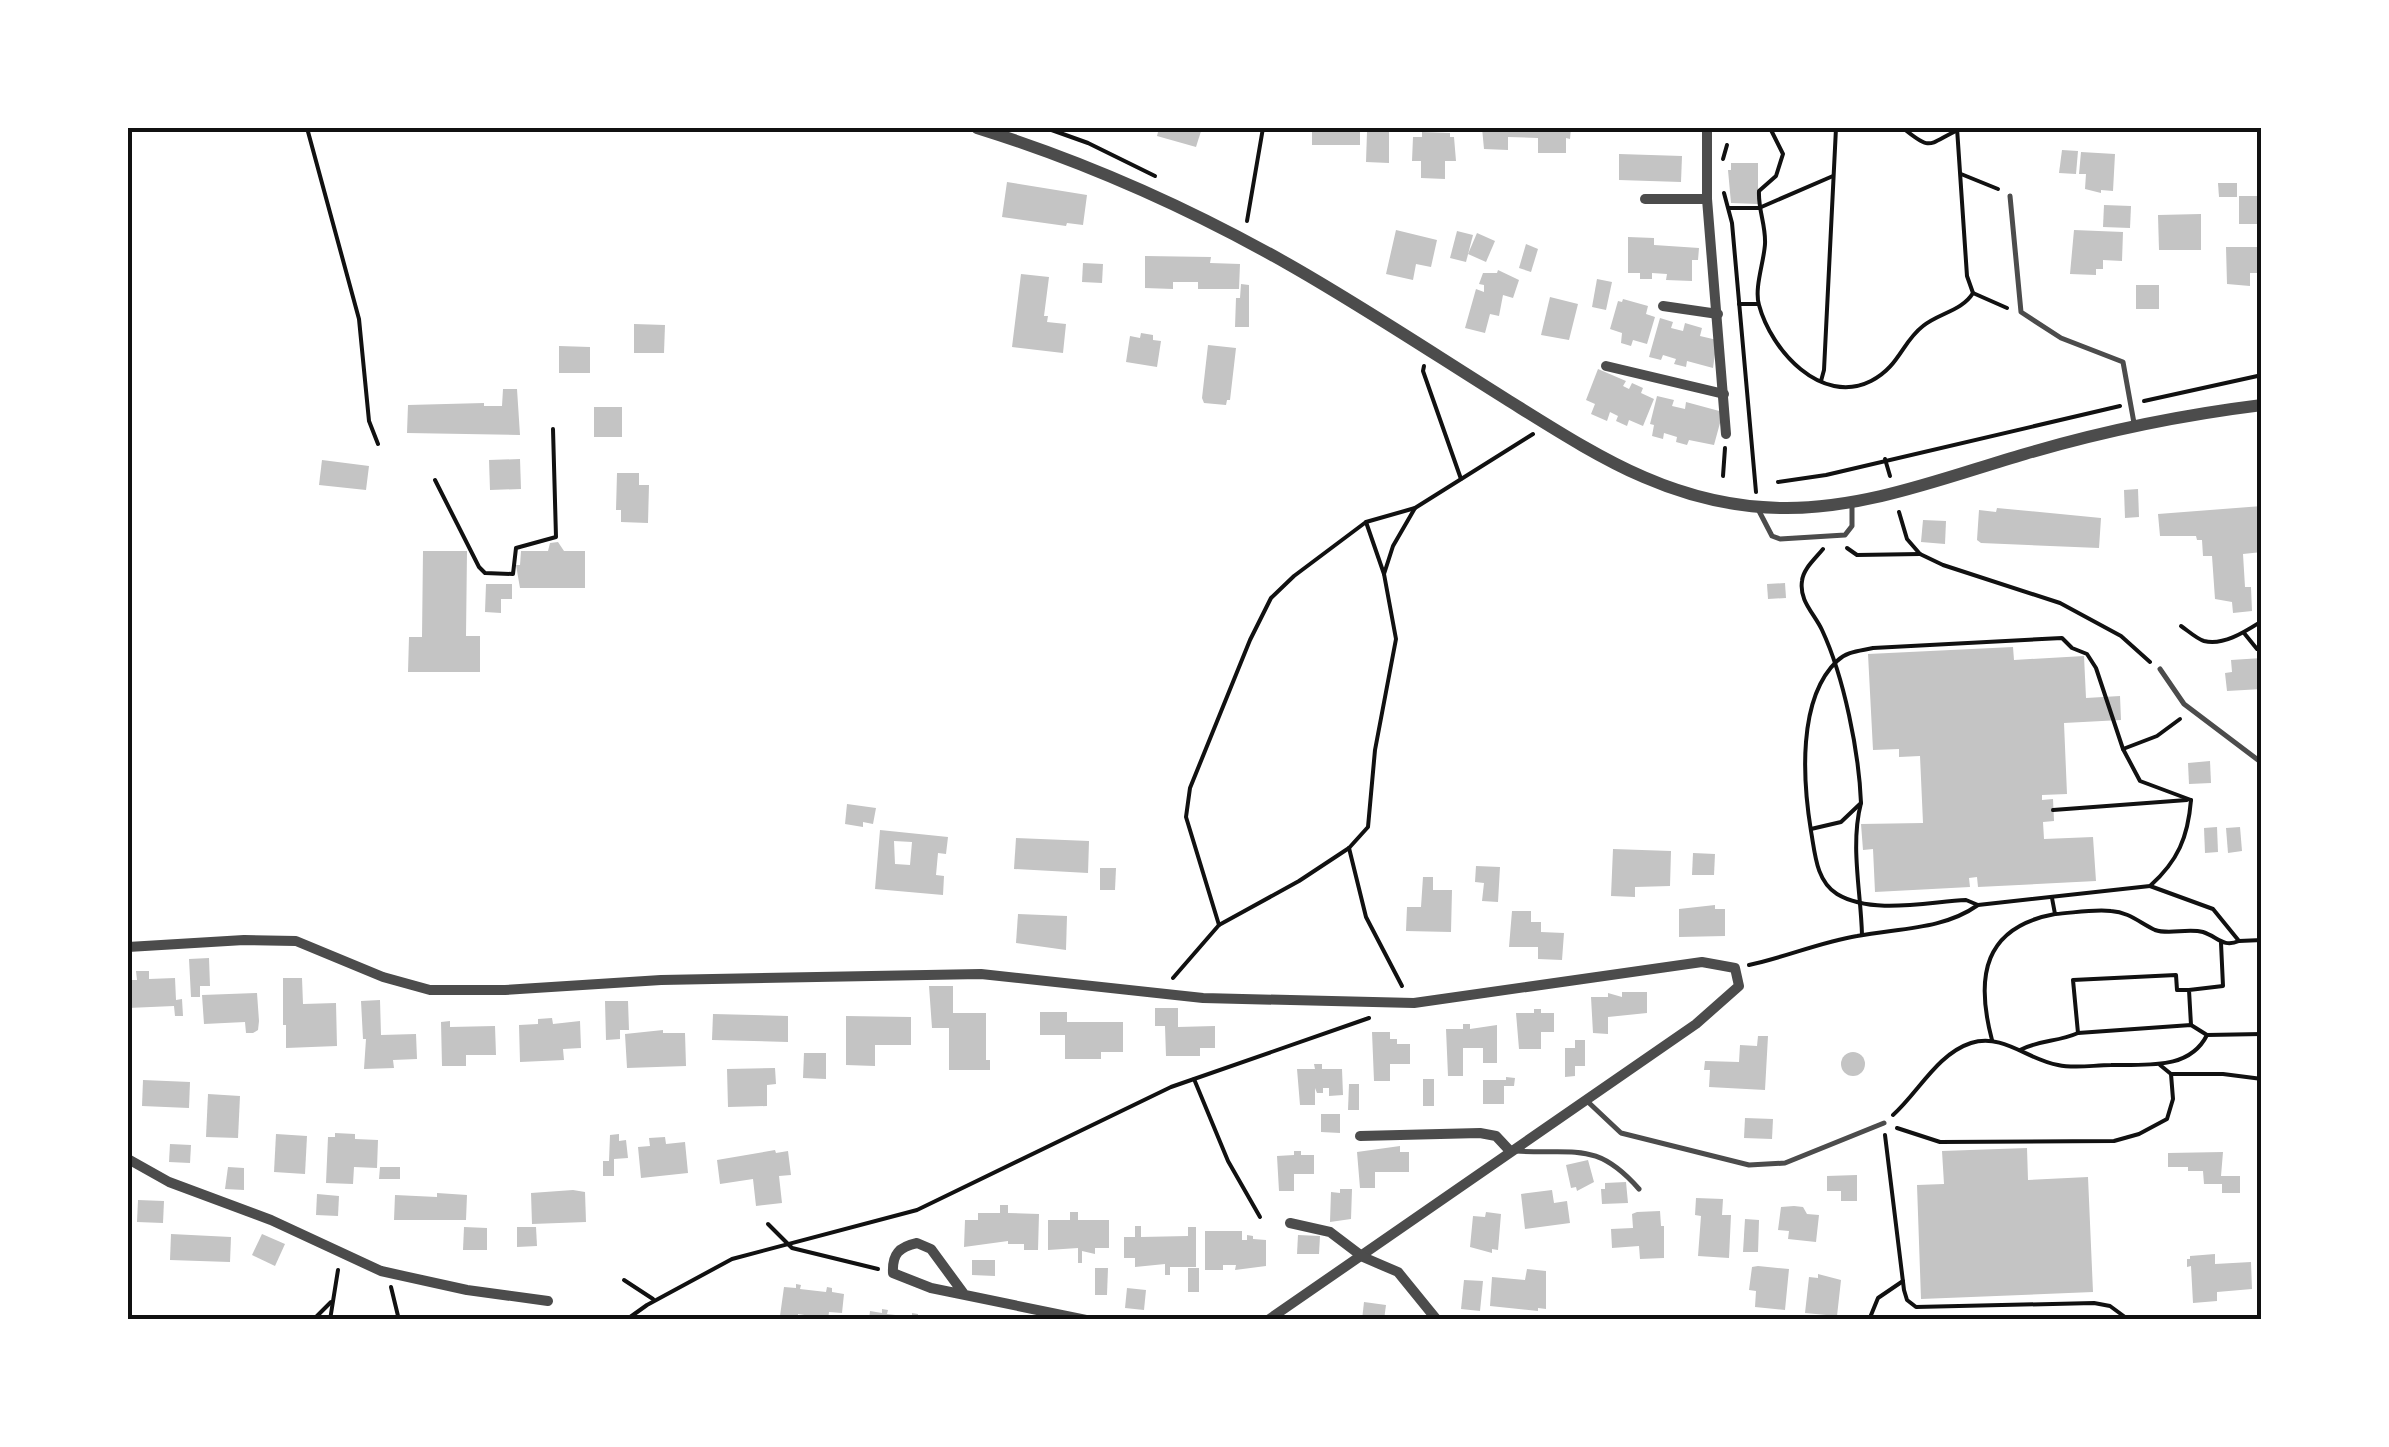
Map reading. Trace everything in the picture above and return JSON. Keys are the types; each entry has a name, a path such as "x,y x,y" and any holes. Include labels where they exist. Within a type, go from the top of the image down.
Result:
{"street":[{"path":"978,128 1063,156 1180,207 1289,264 1612,465 1645,480 1718,502 1812,506 1888,495 2134,424 2262,405"},
{"path":"1707,128 1707,198 1726,434"},
{"path":"1645,199 1707,198"},
{"path":"1663,306 1718,314"},
{"path":"1606,366 1724,394"},
{"path":"128,947 296,941 383,977 430,990 505,990 662,980 982,974 1203,998 1414,1003 1702,962 1735,968 1739,986 1711,1012 1268,1320"},
{"path":"1360,1136 1480,1133 1496,1136 1510,1151"},
{"path":"128,1159 169,1182 271,1220 389,1272 467,1290 548,1302"},
{"path":"1290,1223 1330,1232 1363,1257 1398,1272 1437,1320"},
{"path":"964,1294 931,1249 918,1243 897,1252 892,1260 892,1273 931,1288 1086,1320"}],"lane":[{"path":"2010,196 2021,312 2060,338 2122,362 2134,424"},
{"path":"1757,506 1772,536 1780,540 1845,535 1852,526 1852,501"},
{"path":"2160,669 2184,704 2262,762"},
{"path":"1587,1101 1621,1133 1749,1165 1784,1163 1884,1123"},
{"path":"1510,1151 1590,1152 1622,1170 1640,1190"}],"path":[{"path":"307,128 358,319 369,421 378,444"},
{"path":"1046,128 1162,180"},
{"path":"1246,226 1263,128"},
{"path":"1770,128 1783,154 1776,176 1759,192 1766,236 1758,304 1788,358 1820,382 1834,388 1850,388 1875,379 1898,360 1922,326 1967,303 1974,293"},
{"path":"1820,382 1824,370 1836,128"},
{"path":"1903,128 1932,146 1958,129 1967,276 1974,293 2021,312"},
{"path":"1722,165 1728,145"},
{"path":"1961,174 2010,196"},
{"path":"1729,208 1759,208 1833,176"},
{"path":"1723,190 1729,208 1756,480"},
{"path":"1739,304 1758,304"},
{"path":"1428,350 1423,371 1461,479"},
{"path":"1778,482 1826,475 1885,458 2262,375"},
{"path":"1220,925 1186,817 1190,788 1250,640 1272,598 1294,576 1366,522 1415,508 1549,426"},
{"path":"436,480 485,573 513,574 516,548 556,537 553,429"},
{"path":"1722,476 1726,434"},
{"path":"1885,458 1890,476"},
{"path":"1384,574 1393,546 1415,508"},
{"path":"1899,512 1907,539 1920,554 2096,620 2160,669"},
{"path":"1161,994 1220,925 1349,848 1368,827 1375,750 1396,639 1384,574 1366,522"},
{"path":"1862,935 1856,852 1860,782 1833,664 1822,630 1802,597 1802,578 1834,537 1858,555 1920,554"},
{"path":"2181,626 2204,641 2244,633 2262,620"},
{"path":"2244,633 2257,649"},
{"path":"2192,800 2140,781 2123,749 2096,668 2087,654 2072,648 2062,638 1873,648 1846,654 1833,664 1821,687 1806,737 1804,786 1816,864 1836,893 1861,903 1966,900 1978,905 2150,886 2213,909 2239,941"},
{"path":"2123,749 2157,736 2181,718"},
{"path":"2053,810 2192,800"},
{"path":"2150,886 2182,847 2189,830 2192,800"},
{"path":"1811,829 1841,822 1861,804"},
{"path":"1349,848 1366,917 1414,1003"},
{"path":"2052,898 2055,914"},
{"path":"1735,968 1862,935 1962,917 1978,905"},
{"path":"1992,1040 1984,994 1992,950 2016,926 2032,918 2110,910 2126,913 2159,932 2201,932 2230,944 2262,940"},
{"path":"2078,1033 2073,980 2176,975 2177,990 2224,986 2221,943"},
{"path":"2189,990 2191,1025"},
{"path":"626,1320 654,1300 732,1259 917,1210 1069,1134 1194,1078 1380,1014"},
{"path":"2020,1050 2038,1041 2062,1040 2078,1033 2191,1025 2207,1034 2262,1034"},
{"path":"1884,1123 1950,1054 1970,1043 1992,1040 2060,1066 2160,1065 2190,1055 2207,1034"},
{"path":"2160,1065 2171,1074 2262,1078"},
{"path":"1884,1123 1940,1142 2114,1142 2167,1119 2172,1099 2171,1074"},
{"path":"1194,1078 1228,1161 1260,1217"},
{"path":"1884,1123 1908,1300 1925,1309 2094,1303 2110,1306 2129,1320"},
{"path":"768,1224 792,1248 892,1273"},
{"path":"330,1320 342,1254"},
{"path":"389,1272 398,1320"},
{"path":"624,1280 654,1300"},
{"path":"1869,1320 1878,1298 1904,1281"},
{"path":"313,1320 331,1302"}],"building":[{"path":"1159,128 1202,128 1196,147 1157,136"},
{"path":"1312,128 1360,128 1360,145 1312,145"},
{"path":"1482,128 1571,128 1566,153 1538,153 1538,138 1508,137 1508,150 1484,149"},
{"path":"1367,132 1389,132 1389,163 1366,162"},
{"path":"1422,132 1450,133 1454,137 1456,161 1445,161 1445,179 1421,178 1421,161 1412,161 1413,137 1422,137"},
{"path":"2062,150 2078,151 2076,174 2059,173"},
{"path":"2081,152 2115,154 2113,191 2085,189 2086,174 2079,174"},
{"path":"1619,154 1682,156 1681,182 1619,180"},
{"path":"1731,163 1758,163 1758,204 1731,203"},
{"path":"1007,182 1087,195 1083,225 1002,217"},
{"path":"2218,183 2237,183 2237,197 2219,197"},
{"path":"2239,196 2262,196 2262,224 2239,224"},
{"path":"2104,205 2131,206 2130,228 2103,227"},
{"path":"2201,214 2201,250 2159,250 2158,215"},
{"path":"1396,230 1437,240 1431,267 1416,264 1413,280 1386,274"},
{"path":"2074,230 2123,232 2122,261 2103,260 2103,269 2096,269 2096,275 2070,274"},
{"path":"1457,231 1473,235 1466,262 1450,258"},
{"path":"1477,233 1495,241 1486,262 1468,254"},
{"path":"1628,237 1654,238 1654,245 1699,248 1698,260 1692,260 1692,281 1666,280 1667,274 1652,273 1652,279 1640,279 1640,273 1628,273"},
{"path":"1526,244 1538,249 1531,272 1519,268"},
{"path":"2226,247 2262,247 2262,273 2250,273 2250,286 2227,284"},
{"path":"1145,256 1211,257 1210,263 1240,264 1239,289 1198,289 1198,282 1173,282 1173,289 1145,288"},
{"path":"1083,263 1103,264 1102,283 1082,282"},
{"path":"1498,270 1519,280 1513,298 1503,295 1499,316 1490,314 1485,333 1465,328 1476,289 1484,292 1484,285 1479,284 1483,273"},
{"path":"1021,274 1049,277 1044,316 1048,316 1047,322 1066,324 1063,353 1012,347"},
{"path":"1597,279 1612,282 1606,310 1592,307"},
{"path":"1241,284 1249,285 1249,327 1235,327 1236,298 1240,298"},
{"path":"2136,285 2159,285 2159,309 2136,309"},
{"path":"1550,297 1578,304 1569,340 1541,335"},
{"path":"1618,301 1648,306 1646,314 1655,317 1647,344 1633,340 1631,346 1621,343 1622,333 1610,329"},
{"path":"1660,318 1673,322 1671,328 1683,331 1685,323 1702,328 1700,336 1717,340 1713,368 1687,361 1686,367 1674,364 1676,359 1663,355 1661,360 1649,357"},
{"path":"634,324 665,325 664,353 634,353"},
{"path":"1141,333 1161,341 1157,367 1126,362 1130,336 1140,338"},
{"path":"1208,345 1236,348 1230,400 1226,405 1204,403 1202,398"},
{"path":"559,346 590,347 590,373 559,373"},
{"path":"1598,369 1626,381 1623,386 1629,389 1632,383 1643,388 1641,393 1654,399 1643,426 1629,420 1627,426 1616,421 1618,416 1610,412 1607,421 1591,414 1595,404 1586,400"},
{"path":"503,389 517,389 520,435 407,433 408,405 502,406"},
{"path":"1657,396 1674,400 1672,406 1685,409 1686,402 1723,412 1714,445 1689,440 1687,445 1664,433 1663,439 1652,436 1654,425 1650,424"},
{"path":"594,407 622,407 622,437 594,437"},
{"path":"520,459 521,489 490,490 489,460"},
{"path":"322,460 369,466 366,490 319,485"},
{"path":"617,473 639,473 639,485 649,485 648,523 621,522 621,510 616,510"},
{"path":"2138,489 2139,517 2125,518 2124,490"},
{"path":"2262,506 2262,552 2243,554 2245,587 2251,587 2252,611 2233,613 2232,602 2215,599 2212,556 2203,556 2202,540 2196,536 2160,536 2158,514"},
{"path":"1997,508 2101,518 2099,548 1981,543 1977,540 1979,510 1996,512"},
{"path":"1923,520 1946,521 1945,544 1921,542"},
{"path":"558,542 564,551 585,551 585,588 520,588 516,565 520,565 521,551 548,551 550,543"},
{"path":"423,551 467,551 466,636 480,636 480,672 408,672 409,637 422,637"},
{"path":"1785,583 1786,598 1768,599 1767,584"},
{"path":"486,584 512,584 512,599 501,599 501,613 485,612"},
{"path":"2013,647 2014,660 2084,656 2086,698 2120,696 2121,720 2064,723 2067,794 2042,795 2042,800 2053,799 2054,821 2043,822 2044,839 2093,837 2096,881 1978,887 1977,877 1969,878 1970,887 1875,892 1873,849 1863,850 1861,824 1923,823 1920,756 1899,757 1899,749 1873,750 1868,654"},
{"path":"2262,658 2262,689 2227,691 2225,673 2232,672 2231,660"},
{"path":"2210,761 2211,783 2189,784 2188,763"},
{"path":"847,804 876,808 873,824 845,824"},
{"path":"2217,827 2218,852 2205,853 2204,828"},
{"path":"2240,827 2242,851 2228,853 2226,828"},
{"path":"880,830 948,837 946,854 938,853 936,875 944,876 943,895 875,889","holes":["894,841 912,842 910,865 895,864"]},
{"path":"1016,838 1089,841 1088,873 1014,869"},
{"path":"1613,849 1671,851 1670,886 1635,887 1635,897 1611,896"},
{"path":"1693,853 1715,854 1714,875 1692,875"},
{"path":"1476,866 1500,867 1498,902 1482,901 1484,883 1475,882"},
{"path":"1100,868 1116,868 1115,890 1100,890"},
{"path":"1423,877 1433,877 1433,890 1452,890 1451,932 1406,931 1407,907 1421,907"},
{"path":"1715,905 1715,909 1725,909 1725,936 1679,937 1679,909"},
{"path":"1512,911 1531,911 1531,922 1541,922 1541,932 1564,933 1562,960 1538,959 1538,947 1509,947"},
{"path":"1018,914 1067,916 1066,950 1016,943"},
{"path":"209,958 210,986 200,986 200,997 191,997 189,959"},
{"path":"136,971 149,971 149,979 175,978 176,1000 182,999 183,1016 175,1016 174,1006 128,1008 128,980 137,980"},
{"path":"283,978 302,978 303,1004 336,1003 337,1046 286,1048"},
{"path":"929,986 953,986 953,1013 986,1013 986,1060 990,1060 990,1070 949,1070 949,1028 932,1028"},
{"path":"1622,992 1647,992 1647,1013 1608,1017 1608,1034 1593,1033 1591,997 1608,997 1608,993 1622,997"},
{"path":"257,993 259,1021 258,1030 253,1033 246,1033 245,1022 204,1024 202,995"},
{"path":"380,1000 381,1035 416,1034 417,1059 393,1060 394,1068 364,1069 366,1039 361,1001"},
{"path":"605,1001 628,1001 629,1030 620,1030 620,1039 606,1040"},
{"path":"1155,1008 1178,1008 1178,1027 1215,1026 1215,1048 1200,1048 1200,1056 1166,1056 1165,1026 1155,1026"},
{"path":"1534,1009 1554,1013 1554,1032 1541,1032 1541,1049 1519,1049 1516,1013 1534,1013"},
{"path":"1040,1012 1067,1012 1067,1022 1123,1022 1123,1052 1101,1052 1101,1059 1065,1059 1065,1035 1040,1035"},
{"path":"713,1014 788,1016 788,1042 712,1040"},
{"path":"846,1016 911,1017 911,1045 875,1045 875,1066 846,1065"},
{"path":"552,1018 553,1024 580,1021 581,1048 563,1049 564,1060 520,1062 519,1025"},
{"path":"450,1021 450,1027 495,1026 496,1055 466,1055 466,1066 442,1066 441,1022"},
{"path":"1463,1024 1470,1024 1470,1029 1497,1025 1497,1063 1483,1063 1483,1048 1463,1048 1463,1076 1448,1076 1446,1029 1463,1029"},
{"path":"663,1030 685,1033 686,1066 627,1068 625,1034"},
{"path":"1372,1032 1390,1032 1390,1039 1397,1039 1397,1044 1410,1044 1410,1064 1390,1064 1390,1081 1374,1081"},
{"path":"1758,1036 1768,1036 1765,1090 1709,1087 1710,1070 1704,1070 1705,1061 1739,1062 1740,1045 1757,1046"},
{"path":"1575,1040 1585,1040 1585,1066 1575,1066 1575,1076 1565,1077 1565,1048 1575,1048"},
{"path":"1853,1052 1862,1055 1862,1073 1853,1076 1844,1073 1841,1064 1844,1055"},
{"path":"804,1053 826,1053 826,1079 803,1078"},
{"path":"1314,1064 1322,1064 1322,1069 1342,1069 1343,1095 1329,1096 1329,1088 1317,1093 1315,1088 1315,1105 1300,1105 1297,1069 1315,1069"},
{"path":"775,1068 776,1084 767,1085 767,1106 728,1107 727,1069"},
{"path":"1515,1078 1514,1086 1504,1086 1504,1104 1483,1104 1483,1080"},
{"path":"1423,1079 1434,1079 1434,1106 1423,1106"},
{"path":"143,1080 190,1082 189,1108 142,1106"},
{"path":"1349,1084 1359,1084 1359,1110 1348,1110"},
{"path":"208,1094 240,1096 238,1138 206,1137"},
{"path":"1321,1114 1340,1114 1340,1133 1321,1132"},
{"path":"1745,1118 1773,1119 1772,1139 1744,1138"},
{"path":"335,1133 378,1140 377,1168 354,1167 353,1184 326,1183 328,1137 335,1137"},
{"path":"276,1134 307,1136 305,1174 274,1172"},
{"path":"619,1134 619,1141 626,1140 628,1158 614,1159 614,1176 603,1176 603,1161 609,1161 610,1135"},
{"path":"665,1137 666,1144 685,1142 688,1173 641,1178 638,1147 650,1146 649,1138"},
{"path":"170,1144 191,1145 190,1163 169,1162"},
{"path":"1400,1146 1400,1152 1409,1152 1409,1172 1375,1172 1375,1188 1360,1188 1357,1152"},
{"path":"2027,1148 2028,1180 2088,1177 2093,1292 1921,1299 1917,1185 1944,1184 1942,1151"},
{"path":"788,1151 791,1175 779,1176 782,1203 756,1206 753,1179 720,1184 717,1160"},
{"path":"1294,1151 1314,1155 1314,1174 1294,1174 1294,1191 1279,1191 1277,1156 1294,1155"},
{"path":"2223,1152 2221,1176 2240,1176 2240,1193 2222,1193 2222,1184 2204,1184 2203,1171 2168,1167 2168,1153"},
{"path":"1588,1160 1594,1182 1577,1191 1576,1187 1571,1188 1566,1165"},
{"path":"228,1167 244,1168 244,1190 225,1189"},
{"path":"380,1167 400,1167 400,1179 379,1179"},
{"path":"1857,1175 1857,1201 1841,1201 1841,1191 1827,1191 1827,1176"},
{"path":"1626,1182 1628,1203 1602,1204 1601,1189 1605,1189 1605,1183"},
{"path":"1340,1189 1352,1189 1351,1219 1330,1222 1331,1192 1340,1193"},
{"path":"1552,1190 1554,1203 1567,1201 1570,1223 1525,1229 1521,1194"},
{"path":"585,1192 586,1222 532,1224 531,1193"},
{"path":"437,1193 467,1195 466,1220 394,1220 395,1195 437,1197"},
{"path":"317,1194 339,1196 338,1216 316,1215"},
{"path":"1696,1198 1723,1199 1722,1215 1731,1215 1729,1258 1698,1256 1701,1216 1695,1215"},
{"path":"138,1200 164,1201 163,1223 137,1222"},
{"path":"1000,1205 1008,1205 1008,1213 1039,1214 1038,1250 1024,1250 1024,1244 1008,1241 964,1247 965,1220 978,1220 978,1213 1000,1213"},
{"path":"1781,1207 1803,1207 1807,1214 1819,1215 1816,1242 1788,1239 1789,1231 1778,1230"},
{"path":"1660,1211 1664,1258 1640,1259 1639,1246 1612,1248 1611,1229 1633,1228 1632,1214 1637,1212"},
{"path":"1070,1212 1078,1212 1078,1220 1109,1220 1109,1248 1095,1248 1095,1254 1082,1251 1082,1263 1078,1263 1078,1248 1048,1250 1048,1220 1070,1220"},
{"path":"1486,1212 1501,1214 1498,1250 1492,1249 1492,1253 1470,1247 1473,1216 1485,1217"},
{"path":"1745,1219 1759,1220 1758,1252 1743,1252"},
{"path":"1135,1226 1141,1226 1141,1237 1188,1236 1188,1227 1196,1227 1196,1267 1170,1267 1170,1275 1165,1275 1165,1264 1135,1267 1135,1258 1124,1258 1124,1237 1135,1237"},
{"path":"464,1227 487,1228 487,1250 463,1250"},
{"path":"517,1227 536,1227 537,1246 517,1247"},
{"path":"1205,1231 1242,1231 1242,1240 1247,1240 1247,1235 1266,1240 1266,1266 1235,1270 1236,1265 1223,1265 1223,1270 1205,1270"},
{"path":"171,1234 231,1237 230,1262 170,1260"},
{"path":"262,1234 285,1244 275,1266 252,1255"},
{"path":"1298,1235 1320,1236 1319,1254 1297,1254"},
{"path":"2215,1254 2215,1264 2251,1262 2252,1289 2217,1292 2217,1301 2193,1303 2191,1266 2187,1267 2187,1259"},
{"path":"972,1260 995,1260 995,1276 972,1275"},
{"path":"1752,1267 1789,1269 1785,1310 1755,1307 1756,1291 1749,1290"},
{"path":"1095,1268 1108,1268 1107,1295 1095,1295"},
{"path":"1188,1268 1199,1268 1199,1292 1188,1292"},
{"path":"1527,1269 1546,1271 1546,1309 1490,1306 1492,1277 1525,1280"},
{"path":"1818,1274 1841,1280 1837,1316 1805,1313 1809,1277 1818,1278"},
{"path":"1464,1280 1483,1281 1480,1311 1461,1309"},
{"path":"796,1284 801,1285 800,1289 826,1292 827,1287 844,1294 842,1313 829,1312 828,1320 810,1320 811,1316 798,1314 798,1319 780,1316 784,1287 796,1288"},
{"path":"1127,1288 1146,1290 1144,1310 1125,1308"},
{"path":"1364,1302 1386,1305 1384,1320 1362,1320"},
{"path":"882,1309 888,1310 887,1314 918,1314 918,1320 869,1320 870,1311 882,1313"}]}
